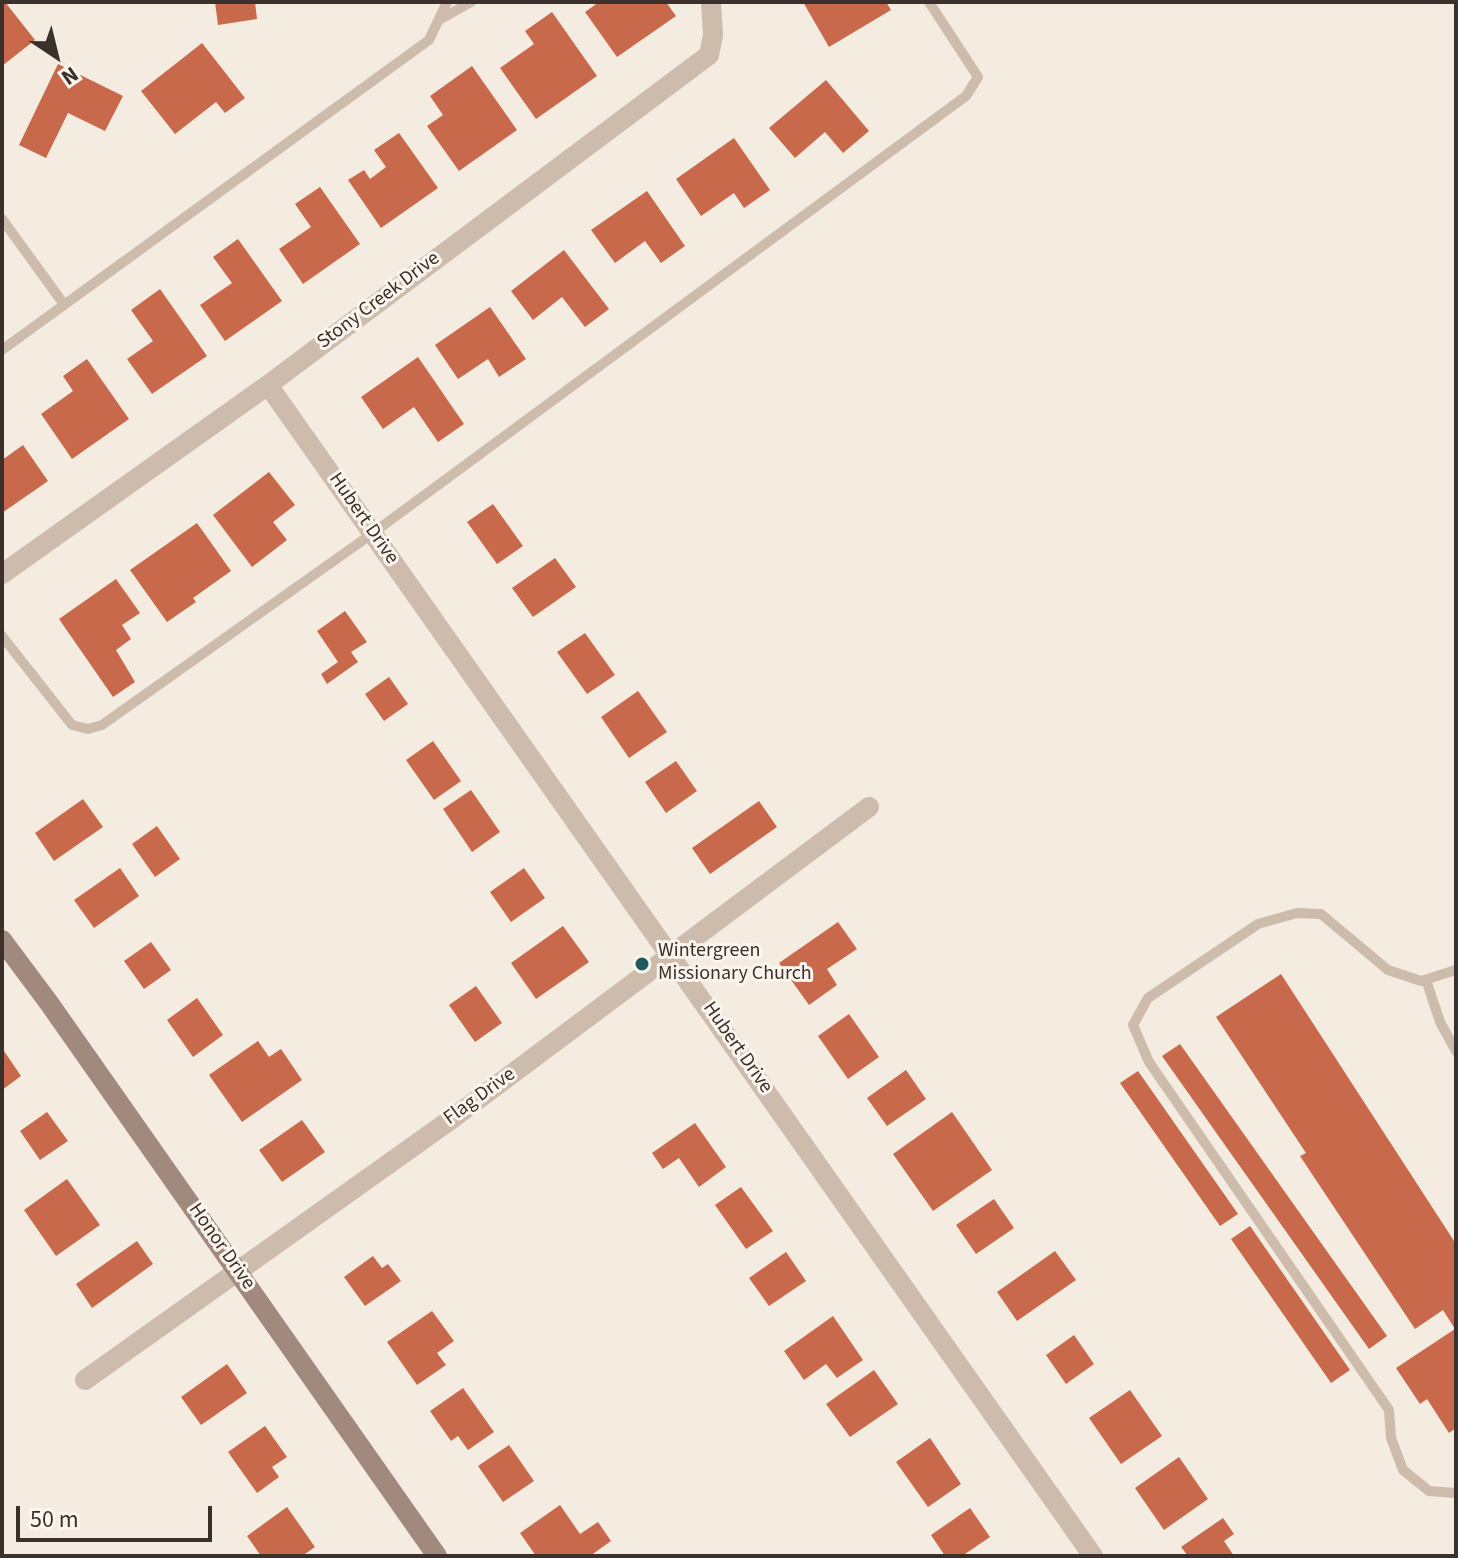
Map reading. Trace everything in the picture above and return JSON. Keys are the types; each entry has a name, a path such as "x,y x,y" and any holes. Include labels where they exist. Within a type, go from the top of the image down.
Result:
{"street":[{"name":"Stony Creek Drive","path":"2,574 268,385 709,55 713,35 711,2"},
{"name":"Hubert Drive","path":"268,385 1093,1556"},
{"name":"Flag Drive","path":"85,1380 453,1118 869,807"},
{"name":"Honor Drive","path":"2,940 58,1015 437,1556"}],"lane":[{"path":"2,350 429,40 447,2"},
{"path":"439,20 471,2"},
{"path":"2,636 72,725 88,729 102,725 373,533 966,96 978,77 929,2"},
{"path":"2,219 63,303"},
{"path":"1456,970 1421,981 1388,970 1321,914 1297,913 1258,924 1148,998 1133,1025 1149,1062 1389,1410 1391,1438 1403,1470 1429,1491 1456,1493"},
{"path":"1426,980 1440,1022 1456,1051"}],"building":[{"path":"2,2 35,40 2,66"},
{"path":"215,2 255,2 257,19 218,25"},
{"path":"599,2 666,2 676,16 617,57 585,12"},
{"path":"803,2 886,2 891,10 829,47"},
{"path":"552,12 597,76 536,119 500,68 534,44 525,31"},
{"path":"202,43 245,98 225,113 216,102 175,134 141,91"},
{"path":"58,64 123,96 105,131 68,113 46,158 19,145"},
{"path":"472,66 517,130 459,171 427,126 443,115 430,96"},
{"path":"826,80 869,131 843,153 825,132 795,158 769,128"},
{"path":"399,133 438,188 381,228 348,180 364,170 370,179 386,167 374,150"},
{"path":"734,138 770,190 744,208 734,193 701,216 676,179"},
{"path":"320,187 360,244 303,284 279,249 311,227 295,204"},
{"path":"647,191 685,246 661,263 645,241 615,263 591,230"},
{"path":"238,239 282,301 225,341 200,305 232,283 213,257"},
{"path":"564,250 609,309 585,327 562,297 533,320 511,291"},
{"path":"160,289 207,356 152,394 127,359 153,341 131,310"},
{"path":"490,307 526,359 499,377 488,359 458,379 435,345"},
{"path":"418,357 464,424 438,442 414,407 383,429 361,397"},
{"path":"87,359 129,419 72,459 41,414 73,391 63,376"},
{"path":"23,445 48,481 2,513 2,460"},
{"path":"269,472 295,505 273,522 287,540 252,567 213,515"},
{"path":"493,504 523,546 497,564 467,522"},
{"path":"197,523 231,571 193,598 196,602 167,622 130,570"},
{"path":"555,558 576,587 533,617 512,588"},
{"path":"116,579 140,613 122,625 131,639 116,650 135,682 113,697 59,619"},
{"path":"345,611 367,642 351,652 358,662 327,684 321,674 338,662 317,631"},
{"path":"585,633 615,675 587,694 557,652"},
{"path":"389,677 408,704 384,721 365,694"},
{"path":"638,691 667,732 629,758 601,717"},
{"path":"433,741 461,781 434,800 406,760"},
{"path":"676,761 697,791 666,813 645,782"},
{"path":"471,790 500,832 472,852 443,809"},
{"path":"83,799 103,827 54,861 35,833"},
{"path":"759,801 777,827 710,874 692,848"},
{"path":"157,826 180,859 155,877 132,844"},
{"path":"120,868 139,896 94,928 74,900"},
{"path":"524,868 545,898 511,922 490,892"},
{"path":"838,922 857,949 827,969 837,985 809,1005 779,963"},
{"path":"563,926 589,962 536,999 511,963"},
{"path":"151,942 171,970 144,989 124,961"},
{"path":"1281,974 1456,1244 1456,1428 1449,1433 1427,1399 1420,1404 1396,1368 1455,1329 1443,1310 1415,1329 1300,1156 1306,1153 1216,1017"},
{"path":"476,986 502,1023 475,1042 449,1005"},
{"path":"197,998 223,1035 193,1057 167,1020"},
{"path":"849,1014 879,1057 848,1079 818,1036"},
{"path":"258,1041 269,1057 281,1049 302,1080 242,1122 209,1075"},
{"path":"1180,1044 1387,1336 1369,1349 1162,1056"},
{"path":"2,1048 21,1076 2,1090"},
{"path":"906,1070 926,1099 887,1126 867,1098"},
{"path":"1138,1071 1238,1214 1220,1226 1120,1083"},
{"path":"47,1112 68,1141 40,1160 20,1131"},
{"path":"952,1112 992,1170 933,1211 893,1154"},
{"path":"302,1120 325,1152 282,1182 259,1150"},
{"path":"695,1123 726,1167 699,1187 679,1158 663,1169 652,1153"},
{"path":"67,1179 100,1225 56,1256 24,1210"},
{"path":"741,1187 773,1231 746,1249 715,1205"},
{"path":"994,1199 1014,1228 976,1254 956,1225"},
{"path":"1250,1226 1350,1370 1331,1383 1231,1239"},
{"path":"137,1241 153,1264 92,1308 76,1284"},
{"path":"1055,1251 1076,1280 1017,1321 997,1292"},
{"path":"786,1252 806,1281 769,1306 749,1278"},
{"path":"373,1256 382,1268 388,1264 401,1281 365,1306 344,1277"},
{"path":"432,1311 454,1341 437,1353 446,1365 417,1385 387,1342"},
{"path":"833,1316 863,1360 837,1378 826,1364 804,1380 784,1351"},
{"path":"1074,1335 1094,1364 1066,1384 1046,1355"},
{"path":"227,1364 247,1393 201,1425 181,1397"},
{"path":"874,1370 898,1404 850,1437 826,1404"},
{"path":"463,1388 494,1432 468,1450 458,1436 451,1441 430,1411"},
{"path":"1130,1390 1162,1436 1121,1464 1089,1418"},
{"path":"265,1426 287,1457 272,1467 279,1477 257,1493 228,1452"},
{"path":"930,1438 961,1484 928,1507 896,1462"},
{"path":"509,1445 534,1481 503,1502 478,1466"},
{"path":"1179,1457 1208,1499 1164,1530 1135,1488"},
{"path":"560,1505 580,1534 598,1522 611,1541 590,1556 536,1556 520,1533"},
{"path":"287,1507 315,1547 302,1556 261,1556 247,1536"},
{"path":"970,1508 990,1537 962,1556 945,1556 931,1535"},
{"path":"1223,1518 1234,1534 1224,1541 1234,1556 1188,1556 1181,1547"}],"place":[{"name":"Wintergreen Missionary Church","path":"642,964"}]}
